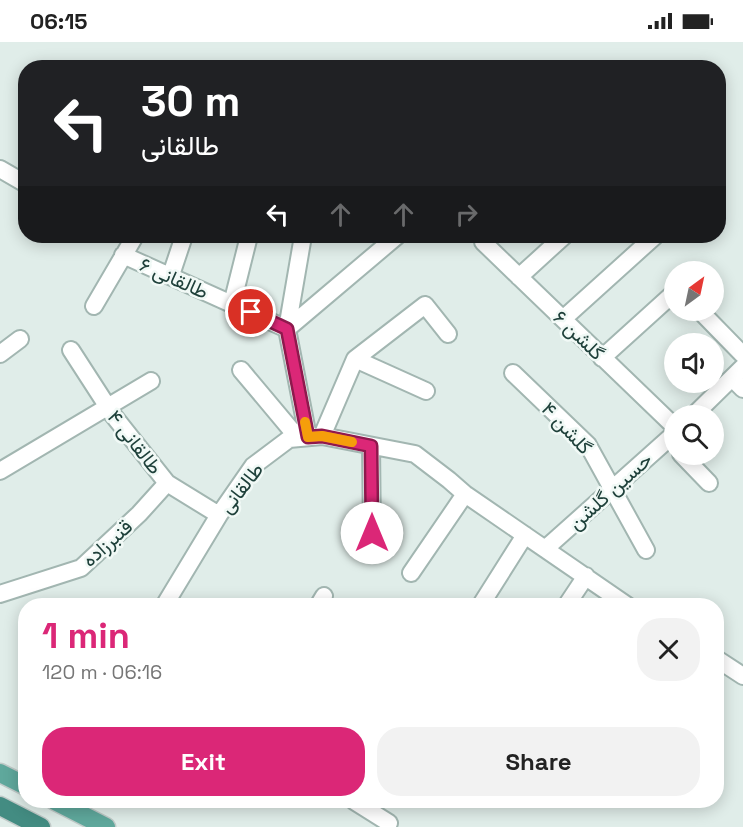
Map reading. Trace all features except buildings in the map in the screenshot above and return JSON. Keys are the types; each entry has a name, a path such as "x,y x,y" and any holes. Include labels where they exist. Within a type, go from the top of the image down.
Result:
{"highway":[{"path":"0,806 41,827"}],"main road":[{"path":"0,773 18,780"},
{"path":"69,808 106,827"}],"street":[{"path":"0,169 18,179"},
{"path":"94,306 131,243"},
{"path":"171,275 182,243"},
{"path":"232,304 247,243"},
{"path":"302,243 287,329 309,437"},
{"path":"287,329 389,243"},
{"name":"گلشن ۶","path":"484,243 602,358 664,427"},
{"path":"519,277 556,243"},
{"path":"563,319 647,243"},
{"name":"طالقانی ۶","path":"123,255 287,329"},
{"path":"602,358 664,302"},
{"path":"309,437 355,359 425,305 448,333"},
{"path":"710,321 743,355"},
{"path":"0,354 20,339"},
{"name":"طالقانی ۴","path":"71,350 108,408 167,483 219,515"},
{"path":"355,359 426,391"},
{"path":"241,370 309,437 415,454 465,494 617,598"},
{"name":"گلشن ۴","path":"513,373 588,445 646,550"},
{"path":"706,405 739,378"},
{"path":"0,471 152,381"},
{"name":"طالقانی","path":"169,598 219,515 253,466 289,439 309,437"},
{"name":"حسین گلشن","path":"545,549 664,445"},
{"path":"371,446 372,533"},
{"path":"692,465 709,483"},
{"name":"قنبرزاده","path":"1,591 81,568 167,483"},
{"path":"411,573 465,494"},
{"path":"485,598 525,535"},
{"path":"571,598 586,576"},
{"path":"724,664 743,676"},
{"path":"365,808 389,823"}],"slow traffic":[{"path":"305,422 308,437 322,436 352,442"}],"route":[{"path":"251,312 287,329 308,437 322,436 371,446 372,533"}]}
